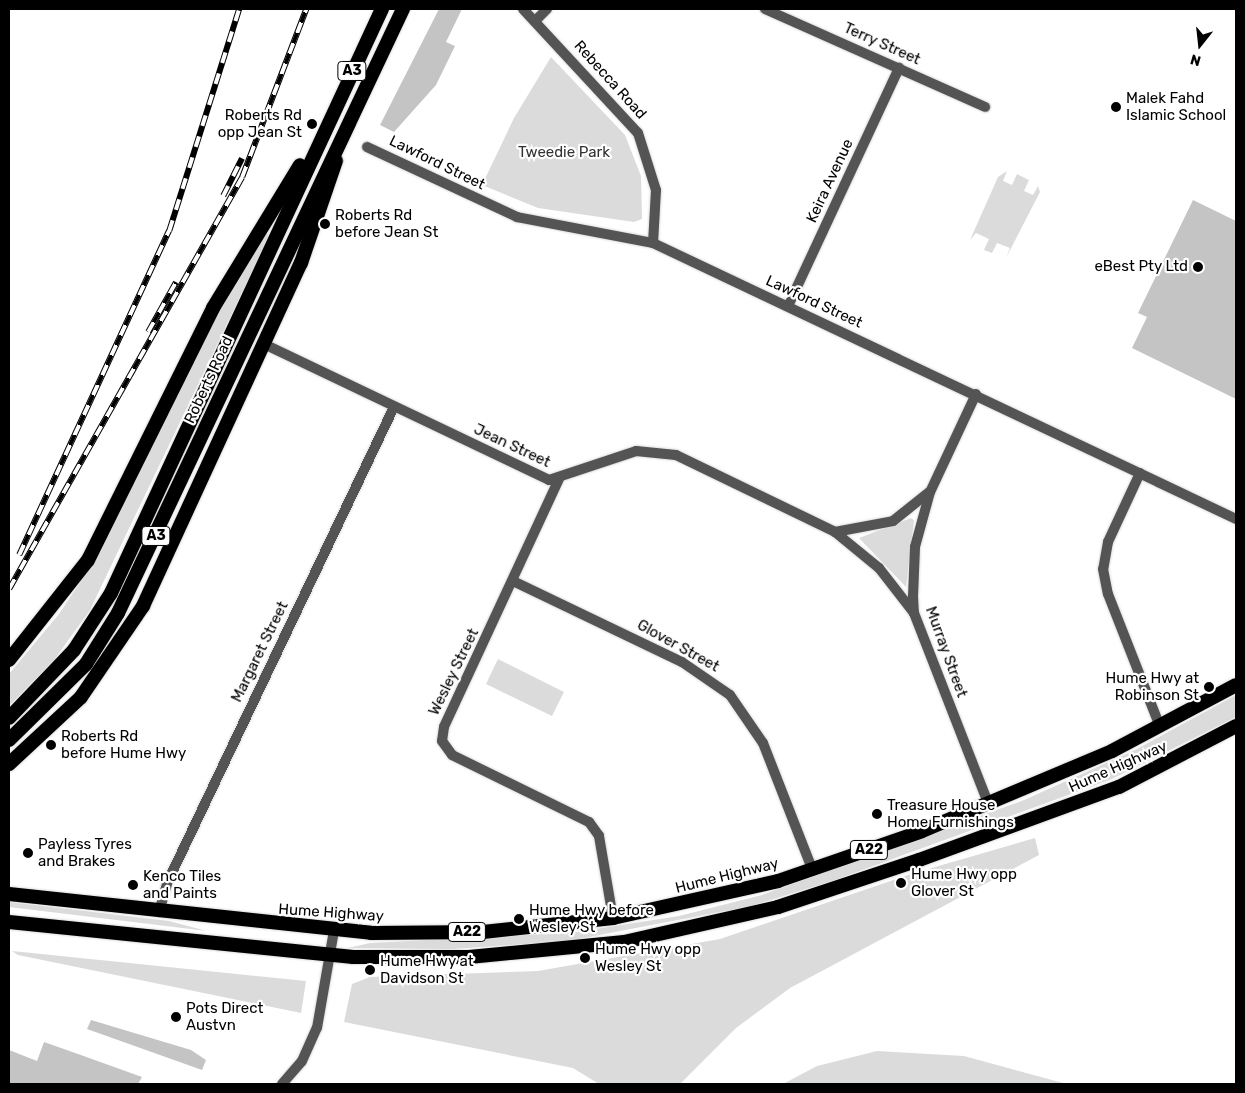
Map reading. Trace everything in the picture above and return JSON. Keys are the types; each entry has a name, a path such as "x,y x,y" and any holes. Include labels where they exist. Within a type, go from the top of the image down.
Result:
{"highway":[{"name":"Roberts Road","path":"9,718 74,650 110,593 248,298 322,134 382,9"},
{"name":"Roberts Road","path":"9,740 86,664 114,620 344,128 403,9"},
{"path":"9,764 15,754 81,697 131,627 264,344 315,226 344,128"},
{"path":"9,660 88,560 213,308 322,134"},
{"name":"Hume Highway","path":"9,894 334,931 483,932 613,918 705,901 813,871 989,805 1160,727 1236,685"},
{"name":"Hume Highway","path":"9,922 330,956 511,955 624,942 711,924 846,885 1080,802 1144,775 1236,726"}],"street":[{"name":"Rebecca Road","path":"523,9 638,133 656,190 653,243"},
{"path":"535,21 547,9"},
{"name":"Terry Street","path":"766,9 986,107"},
{"name":"Keira Avenue","path":"788,306 899,68"},
{"name":"Lawford Street","path":"367,147 517,218 653,243 976,394 1236,519"},
{"name":"Jean Street","path":"264,344 538,476 559,479 636,451 663,452 835,532 879,568 914,613"},
{"name":"Murray Street","path":"976,394 930,492 915,546 914,613 989,805"},
{"name":"Margaret Street","path":"160,912 172,872 394,407"},
{"path":"1140,473 1108,542 1103,569 1108,594 1160,727"},
{"name":"Wesley Street","path":"559,479 515,582 444,727 442,741 452,755 588,822 599,836 613,918"},
{"path":"835,532 893,521 930,492"},
{"name":"Glover Street","path":"515,582 682,662 730,695 766,749 813,871"},
{"path":"282,1084 302,1061 317,1028 334,931"}],"green space":[{"name":"Tweedie Park","path":"551,57 625,135 641,176 642,219 634,222 538,208 482,185 514,118"},
{"path":"1007,171 1003,181 1012,185 1017,174 1029,180 1024,191 1033,195 1038,186 1040,192 1006,258 1010,248 997,243 992,253 984,250 989,239 976,233 970,240 998,177"},
{"path":"266,232 269,236 90,610 54,660 9,706 9,674 59,614 101,551 202,341"},
{"path":"911,518 914,520 906,587 859,538"},
{"path":"498,659 564,692 552,716 486,684"},
{"path":"1236,695 1236,717 1112,779 832,881 751,906 568,941 452,949 348,948 370,943 570,933 679,916 762,895 1024,800 1135,750"},
{"path":"1035,838 1039,855 790,988 736,1028 680,1084 599,1084 573,1068 344,1022 352,984 370,977 538,971 720,939 911,874"},
{"path":"9,902 169,921 207,931 9,907"},
{"path":"12,951 306,981 301,1013 18,955"},
{"path":"877,1051 964,1056 1067,1084 783,1084 817,1066"}],"building":[{"path":"439,9 462,9 446,42 455,46 436,85 394,132 380,125"},
{"name":"eBest Pty Ltd","path":"1193,200 1236,221 1236,399 1132,348 1147,317 1138,313"},
{"path":"91,1020 191,1050 206,1060 202,1070 87,1029"},
{"path":"44,1042 142,1077 138,1084 9,1084 9,1050 37,1061"}],"railway":[{"path":"19,555 169,231 239,9"},
{"path":"9,589 242,177 306,9"},
{"path":"223,196 242,158"},
{"path":"148,332 176,282"}],"place":[{"name":"Malek Fahd Islamic School","path":"1116,107"},
{"name":"Roberts Rd opp Jean St","path":"312,124"},
{"name":"Roberts Rd before Jean St","path":"325,224"},
{"name":"eBest Pty Ltd","path":"1198,267"},
{"name":"Hume Hwy at Robinson St","path":"1209,687"},
{"name":"Roberts Rd before Hume Hwy","path":"51,745"},
{"name":"Treasure House Home Furnishings","path":"877,814"},
{"name":"Payless Tyres and Brakes","path":"28,853"},
{"name":"Hume Hwy opp Glover St","path":"901,883"},
{"name":"Kenco Tiles and Paints","path":"133,885"},
{"name":"Hume Hwy before Wesley St","path":"519,919"},
{"name":"Hume Hwy opp Wesley St","path":"585,958"},
{"name":"Hume Hwy at Davidson St","path":"370,970"},
{"name":"Pots Direct Austvn","path":"176,1017"}]}
